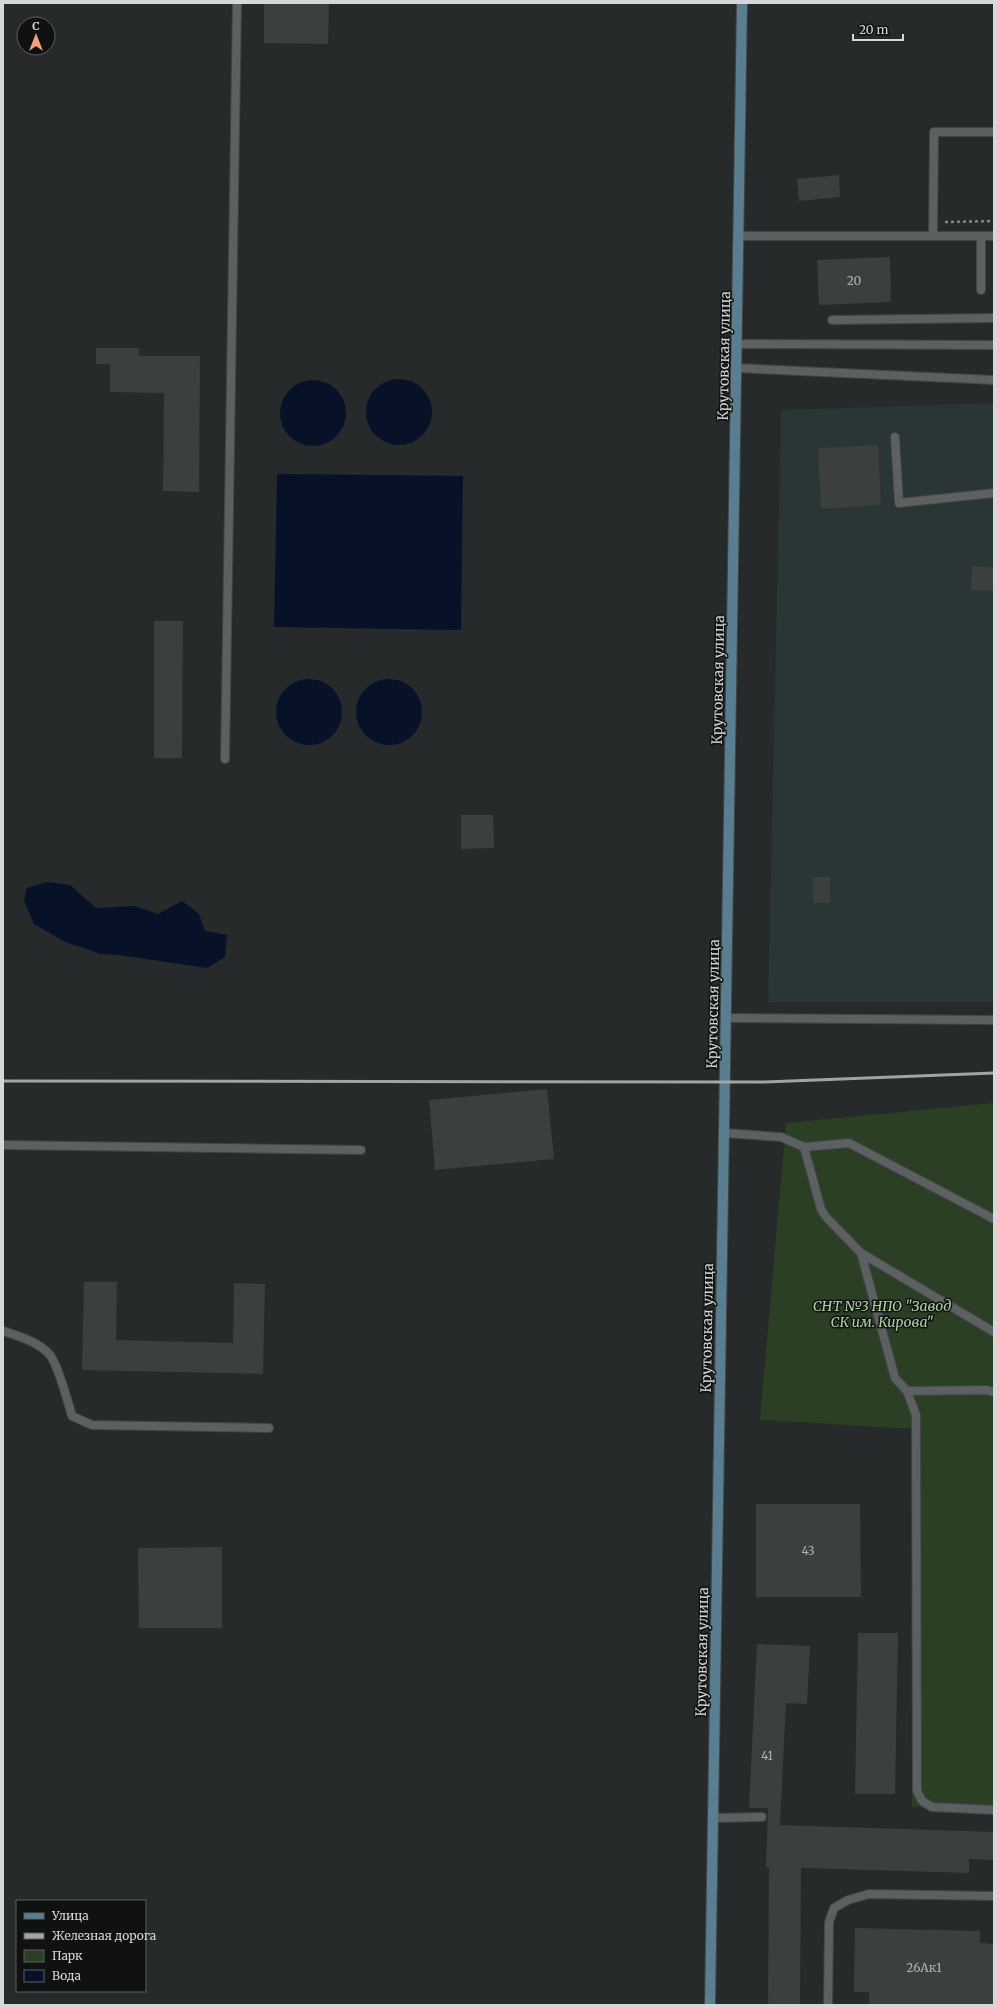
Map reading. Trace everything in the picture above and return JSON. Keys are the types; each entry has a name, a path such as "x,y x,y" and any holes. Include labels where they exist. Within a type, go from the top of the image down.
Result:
{"street":[{"name":"Крутовская улица","path":"710,2005 740,236 742,3"}],"lane":[{"path":"225,759 237,3"},
{"path":"933,236 934,132 992,132"},
{"path":"740,236 994,236"},
{"path":"981,236 981,290"},
{"path":"832,320 994,318"},
{"path":"738,344 994,345"},
{"path":"737,368 994,380"},
{"path":"895,437 899,503 994,493"},
{"path":"726,1018 994,1020"},
{"path":"724,1133 781,1136 804,1148 849,1143 994,1219"},
{"path":"3,1145 361,1150"},
{"path":"804,1148 821,1210 861,1253 994,1332"},
{"path":"861,1253 894,1378 907,1391 916,1415 918,1791 922,1801 932,1807 994,1810"},
{"path":"3,1331 25,1338 50,1355 62,1383 72,1416 92,1425 269,1428"},
{"path":"907,1391 986,1390 994,1392"},
{"path":"713,1818 762,1817"},
{"path":"828,2005 828,1922 834,1908 848,1900 869,1894 994,1896"}],"path":[{"path":"933,222 994,221"}],"shaded area":[{"path":"994,403 994,1002 768,1002 781,410"}],"green space":[{"name":"СНТ №3 НПО \"Завод СК им. Кирова\"","path":"994,1103 994,1809 912,1807 914,1429 760,1420 786,1123"}],"water":[{"path":"399,379 412,382 422,389 429,399 432,412 429,425 422,435 412,442 399,445 386,442 376,435 369,425 366,412 369,399 376,389 386,382"},
{"path":"313,380 326,383 336,390 343,400 346,413 343,426 336,436 326,443 313,446 300,443 290,436 283,426 280,413 283,400 290,390 300,383"},
{"path":"277,474 463,476 461,630 274,627"},
{"path":"309,679 322,682 332,689 339,699 342,712 339,725 332,735 322,742 309,745 296,742 286,735 279,725 276,712 279,699 286,689 296,682"},
{"path":"389,679 402,682 412,689 419,699 422,712 419,725 412,735 402,742 389,745 376,742 366,735 359,725 356,712 359,699 366,689 376,682"},
{"path":"47,882 70,885 96,908 135,906 158,914 182,901 199,914 205,931 227,935 225,957 207,968 119,955 101,954 65,942 34,924 24,901 27,888"}],"building":[{"path":"264,3 329,3 328,44 264,43"},
{"path":"839,175 840,197 799,201 797,179"},
{"path":"890,257 891,302 819,305 817,260"},
{"path":"96,348 139,348 139,356 200,356 199,492 163,491 164,393 110,392 110,364 96,364"},
{"path":"878,445 881,505 821,509 818,448"},
{"path":"972,566 994,567 994,591 971,590"},
{"path":"154,621 183,621 182,758 154,758"},
{"path":"461,815 493,815 494,848 461,849"},
{"path":"813,877 830,877 830,903 813,903"},
{"path":"547,1089 554,1159 435,1170 429,1100"},
{"path":"84,1282 117,1282 116,1340 233,1343 234,1283 265,1284 263,1374 82,1370"},
{"path":"756,1504 860,1504 861,1597 756,1597"},
{"path":"222,1547 222,1628 139,1628 138,1548"},
{"path":"858,1633 898,1633 895,1794 855,1794"},
{"path":"757,1644 810,1646 807,1704 786,1703 780,1825 994,1832 994,1860 969,1859 969,1873 801,1868 800,2005 768,2005 769,1867 766,1867 768,1808 749,1808"},
{"path":"855,1928 980,1931 980,1943 994,1944 994,2005 869,2005 869,1992 854,1992"}],"railway":[{"path":"3,1081 765,1082 994,1073"}]}
